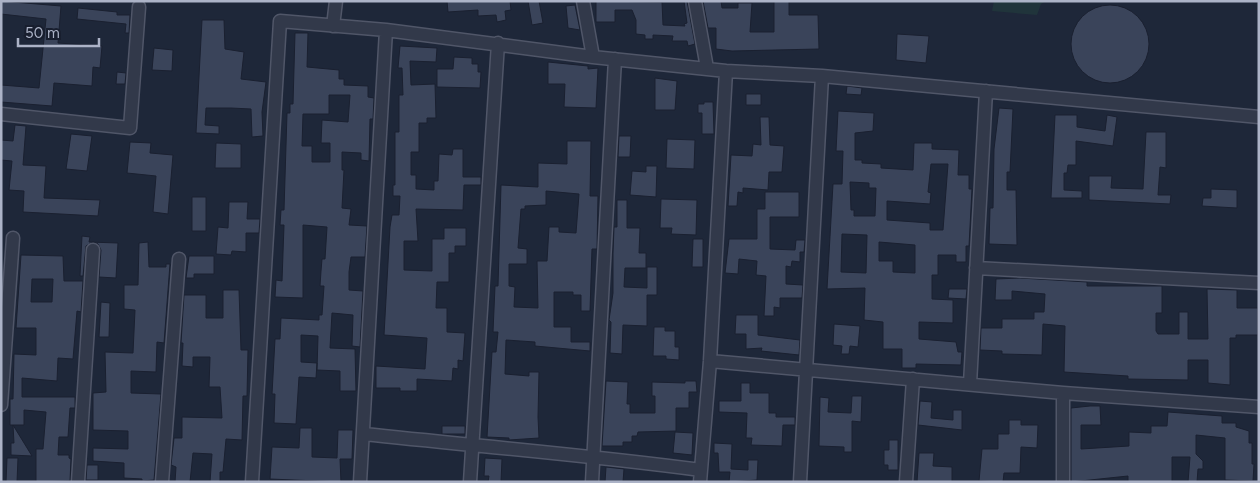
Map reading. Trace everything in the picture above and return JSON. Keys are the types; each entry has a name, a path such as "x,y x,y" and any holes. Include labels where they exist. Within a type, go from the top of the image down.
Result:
{"street":[{"path":"333,26 336,1"},
{"path":"583,1 593,57"},
{"path":"695,1 707,68"},
{"path":"1,114 130,128 139,7"},
{"path":"252,482 280,21 386,30 593,57 726,71 822,76 1259,117"},
{"path":"360,482 386,30"},
{"path":"470,482 498,44"},
{"path":"592,482 615,59"},
{"path":"364,434 472,446 593,455 700,476 710,361 726,71"},
{"path":"800,482 822,76"},
{"path":"970,384 986,91"},
{"path":"1,405 13,238"},
{"path":"78,482 93,250"},
{"path":"162,482 179,259"},
{"path":"976,268 1259,283"},
{"path":"710,361 1062,393 1259,407"},
{"path":"906,482 913,380"},
{"path":"1062,393 1063,482"}],"shaded area":[{"path":"994,1 1046,1 1041,4 1037,15 992,11"}],"building":[{"path":"1,1 61,6 58,43 102,46 100,68 93,67 92,86 54,83 52,106 1,102 1,85 39,88 46,19 1,14"},
{"path":"447,1 510,1 511,10 505,11 506,20 497,22 496,15 478,16 478,10 448,12"},
{"path":"528,1 539,1 543,23 532,25"},
{"path":"596,1 662,2 663,25 685,26 684,24 687,23 684,1 687,1 695,44 688,46 687,41 672,41 673,36 653,35 653,39 645,39 645,35 636,34 636,20 632,10 615,10 615,22 596,22"},
{"path":"703,1 721,1 722,8 738,8 738,3 752,3 750,32 774,32 774,1 789,1 789,15 818,15 819,49 732,51 716,49 716,28 708,28"},
{"path":"575,5 580,30 568,28 566,6"},
{"path":"1110,5 1125,8 1142,22 1146,29 1149,44 1146,59 1132,76 1125,80 1110,83 1095,80 1078,66 1074,59 1071,44 1074,29 1088,12 1095,8"},
{"path":"78,8 117,12 117,15 130,15 129,33 125,33 126,24 77,19"},
{"path":"202,20 224,20 225,49 244,52 241,79 266,82 262,112 263,136 252,137 251,109 231,108 206,108 205,125 219,126 219,134 196,133"},
{"path":"295,33 308,33 307,67 339,70 339,79 344,79 344,85 368,86 368,97 374,98 373,119 370,119 369,161 361,160 361,153 342,152 342,170 344,170 342,208 351,209 349,225 367,226 365,257 351,257 349,272 349,290 363,291 360,347 352,346 353,315 332,313 330,348 355,349 356,391 340,391 340,371 317,370 318,336 301,335 301,362 317,363 316,378 299,377 296,424 274,423 275,394 272,394 275,339 280,339 281,318 319,320 319,315 322,315 324,286 320,286 322,259 325,259 327,227 303,225 303,298 275,297 276,280 282,281 284,225 280,225 281,210 284,210 287,113 290,113 290,104 293,104","holes":["329,95 350,95 348,122 322,120 321,143 330,143 330,162 312,162 312,146 302,146 303,114 329,114"]},
{"path":"897,34 929,36 926,63 896,60"},
{"path":"400,46 437,48 436,62 410,61 411,85 435,84 436,118 427,118 427,123 419,123 419,152 411,152 411,175 416,175 416,189 434,190 434,181 438,181 439,154 452,155 453,149 463,149 463,177 481,177 481,185 464,185 463,210 416,209 418,241 404,241 404,270 432,271 432,239 444,239 444,228 466,228 466,246 455,246 455,253 449,253 449,282 437,282 436,308 447,308 447,332 465,333 463,361 458,360 458,369 453,368 452,381 417,379 417,391 400,391 400,388 376,388 376,366 425,369 427,338 384,335 390,227 392,215 399,215 400,196 393,196 393,185 395,185 395,132 399,132 399,95 403,95 402,68 398,68"},
{"path":"154,48 173,50 172,71 152,70"},
{"path":"454,57 472,58 472,64 478,64 478,72 481,72 480,88 437,87 437,69 453,69"},
{"path":"548,62 588,66 588,69 598,68 596,108 564,107 565,84 548,84"},
{"path":"117,72 126,73 125,84 116,84"},
{"path":"655,78 677,81 675,110 655,110"},
{"path":"847,86 862,88 861,95 846,94"},
{"path":"746,94 761,94 761,105 746,105"},
{"path":"704,102 713,102 714,134 702,134 702,113 698,113 698,104 704,104"},
{"path":"999,108 1013,109 1010,172 1007,172 1007,190 1016,190 1017,245 989,244 990,208 993,208 994,149"},
{"path":"838,111 874,113 873,131 855,133 855,160 862,160 862,163 881,164 881,168 913,170 914,143 932,143 932,149 959,150 958,175 969,175 969,189 972,189 969,246 966,246 966,262 956,262 956,255 938,255 938,275 932,275 932,299 953,300 953,323 919,322 919,339 956,342 958,352 962,352 961,365 916,364 916,368 902,368 902,349 883,349 883,322 864,320 865,288 827,289 833,184 842,184 843,151 836,151","holes":["931,164 948,164 943,230 930,230 930,223 887,220 887,201 930,204 931,193 928,192","850,182 869,183 869,188 876,188 875,216 854,216 854,210 851,210","842,234 867,235 866,273 841,272","879,242 915,245 915,273 893,272 893,261 879,261"]},
{"path":"1055,115 1077,115 1077,127 1105,131 1107,115 1117,117 1113,146 1076,141 1076,165 1068,165 1067,173 1064,173 1064,190 1082,191 1082,198 1051,198"},
{"path":"760,117 769,117 770,145 784,146 782,172 769,172 768,190 743,188 743,193 738,192 737,206 728,206 731,155 752,156 753,144 761,145"},
{"path":"15,125 26,126 23,165 46,166 44,198 100,200 98,216 23,212 24,191 9,190 12,161 1,160 1,140 13,141"},
{"path":"1146,132 1166,132 1166,168 1160,167 1158,195 1171,195 1170,204 1089,200 1089,176 1112,176 1111,188 1143,189"},
{"path":"71,134 92,136 87,171 66,169"},
{"path":"619,136 631,136 630,157 618,157"},
{"path":"667,139 695,140 694,169 666,168"},
{"path":"567,141 591,141 590,196 598,196 597,249 592,249 590,311 581,311 581,295 573,295 573,292 554,292 554,327 571,327 571,342 590,342 590,351 535,346 535,342 506,340 505,374 529,376 529,372 539,372 539,438 509,440 509,438 487,437 492,352 496,352 498,332 493,332 495,286 498,286 501,185 538,187 538,163 567,164","holes":["546,191 579,194 576,233 559,232 559,227 549,227 547,261 537,261 538,308 514,307 515,287 509,286 509,264 527,264 527,249 518,248 521,209 525,209 525,206 546,205"]},
{"path":"130,142 151,143 150,153 173,155 168,214 153,212 156,176 127,173"},
{"path":"216,143 241,144 241,168 215,168"},
{"path":"646,166 657,166 656,197 630,195 632,171 646,172"},
{"path":"1211,189 1237,190 1237,208 1202,206 1203,198 1211,198"},
{"path":"765,192 799,192 799,217 770,217 770,249 795,250 796,240 805,240 804,252 800,252 800,262 792,261 791,267 786,266 786,284 803,285 802,298 780,298 780,308 774,307 774,316 764,316 766,276 756,275 757,261 739,259 738,274 725,273 729,239 757,239 757,209 765,209"},
{"path":"192,197 206,197 206,231 192,231"},
{"path":"661,199 697,200 696,235 671,234 672,228 660,228"},
{"path":"617,200 627,200 627,228 640,228 639,253 646,253 646,268 625,268 624,287 647,288 647,267 657,267 657,295 647,295 647,326 623,325 622,354 610,353 611,322 609,320 613,293 614,227 617,227"},
{"path":"229,202 248,202 247,219 260,219 259,233 246,233 246,252 232,251 231,255 216,254 218,227 228,228"},
{"path":"82,236 90,237 89,242 93,242 86,246 83,276 80,276"},
{"path":"693,239 703,239 703,267 692,267"},
{"path":"93,242 118,243 116,278 99,277 101,250 98,244"},
{"path":"148,242 149,267 166,267 166,264 170,264 164,343 157,342 156,372 131,371 131,393 161,394 154,480 142,481 142,479 124,478 124,463 93,461 93,448 128,449 128,431 93,430 93,393 106,392 105,352 133,353 135,310 124,309 124,285 138,285 139,243"},
{"path":"21,255 63,256 64,281 83,281 81,312 77,311 73,359 58,358 57,381 22,378 22,397 75,397 75,408 70,408 68,437 59,437 58,455 69,455 71,459 70,481 36,482 36,449 43,449 46,412 24,410 24,425 10,425 10,399 13,399 14,354 36,355 36,328 16,328","holes":["32,279 53,279 52,302 31,302"]},
{"path":"189,256 214,256 214,274 194,274 194,278 186,278"},
{"path":"1020,278 1087,282 1087,286 1162,286 1162,313 1156,313 1156,331 1158,334 1179,334 1179,312 1188,312 1188,339 1208,339 1207,289 1237,290 1237,308 1258,308 1258,335 1236,335 1236,338 1230,338 1230,385 1208,383 1208,360 1188,360 1188,380 1128,379 1128,376 1064,372 1065,326 1043,324 1042,355 1002,354 1002,351 980,350 981,328 1002,328 1002,319 1034,319 1034,312 1044,312 1045,294 1012,291 1012,300 995,300 996,279"},
{"path":"949,289 967,289 966,299 948,298"},
{"path":"223,290 239,290 241,350 248,350 247,396 243,396 242,440 226,439 223,472 220,472 220,482 210,482 212,454 193,453 190,482 175,482 176,467 171,465 174,438 182,438 182,417 222,418 220,387 209,387 210,357 193,357 193,367 182,366 183,343 181,343 184,295 206,295 206,318 223,318"},
{"path":"101,302 110,303 109,337 99,337"},
{"path":"736,315 758,315 758,335 800,340 799,355 761,351 762,348 746,349 746,334 735,334"},
{"path":"834,324 860,326 858,347 850,346 849,354 841,354 842,346 833,345"},
{"path":"654,327 665,327 665,331 675,331 675,347 679,347 679,360 666,359 666,356 653,356"},
{"path":"606,381 628,382 627,404 630,404 630,413 655,413 655,396 652,396 652,382 685,383 685,381 696,381 697,392 689,392 689,408 676,408 676,431 638,432 637,436 632,436 632,442 623,442 623,446 602,446"},
{"path":"741,383 750,383 750,393 769,393 769,413 776,413 776,417 795,417 795,425 783,425 782,446 751,445 752,438 746,438 747,413 719,412 719,401 741,401"},
{"path":"852,396 862,396 861,422 852,421 852,452 844,452 844,447 819,446 820,397 829,398 828,412 851,413"},
{"path":"920,401 932,402 931,418 953,420 953,410 962,410 962,430 918,425"},
{"path":"1100,406 1101,425 1081,425 1081,449 1129,446 1129,432 1151,433 1151,426 1167,426 1168,412 1222,416 1222,423 1236,423 1236,427 1249,431 1249,443 1252,443 1252,464 1254,464 1253,481 1225,480 1225,438 1196,435 1196,454 1203,461 1203,469 1198,469 1197,482 1188,482 1190,457 1172,457 1172,482 1128,482 1128,476 1071,482 1071,408"},
{"path":"1009,420 1021,420 1021,425 1038,425 1037,448 1021,447 1020,473 1004,473 1003,482 979,481 982,449 998,449 998,434 1009,434"},
{"path":"13,425 32,456 11,455 11,443 14,443"},
{"path":"442,426 465,426 465,434 442,434"},
{"path":"300,428 312,428 312,457 337,458 338,430 353,430 352,459 340,459 341,482 270,479 272,447 299,448"},
{"path":"675,432 693,433 692,455 673,453"},
{"path":"889,440 898,440 898,470 888,470 888,465 884,465 884,450 889,450"},
{"path":"714,443 732,444 731,469 748,470 748,460 758,460 757,480 729,482 730,472 719,472 718,453 714,453"},
{"path":"919,453 934,453 933,466 952,467 952,482 917,482"},
{"path":"7,458 18,458 17,482 6,482"},
{"path":"485,458 502,459 501,482 488,482 489,476 484,476"},
{"path":"87,465 98,465 98,480 86,480"},
{"path":"606,467 624,469 623,482 605,482"}]}
